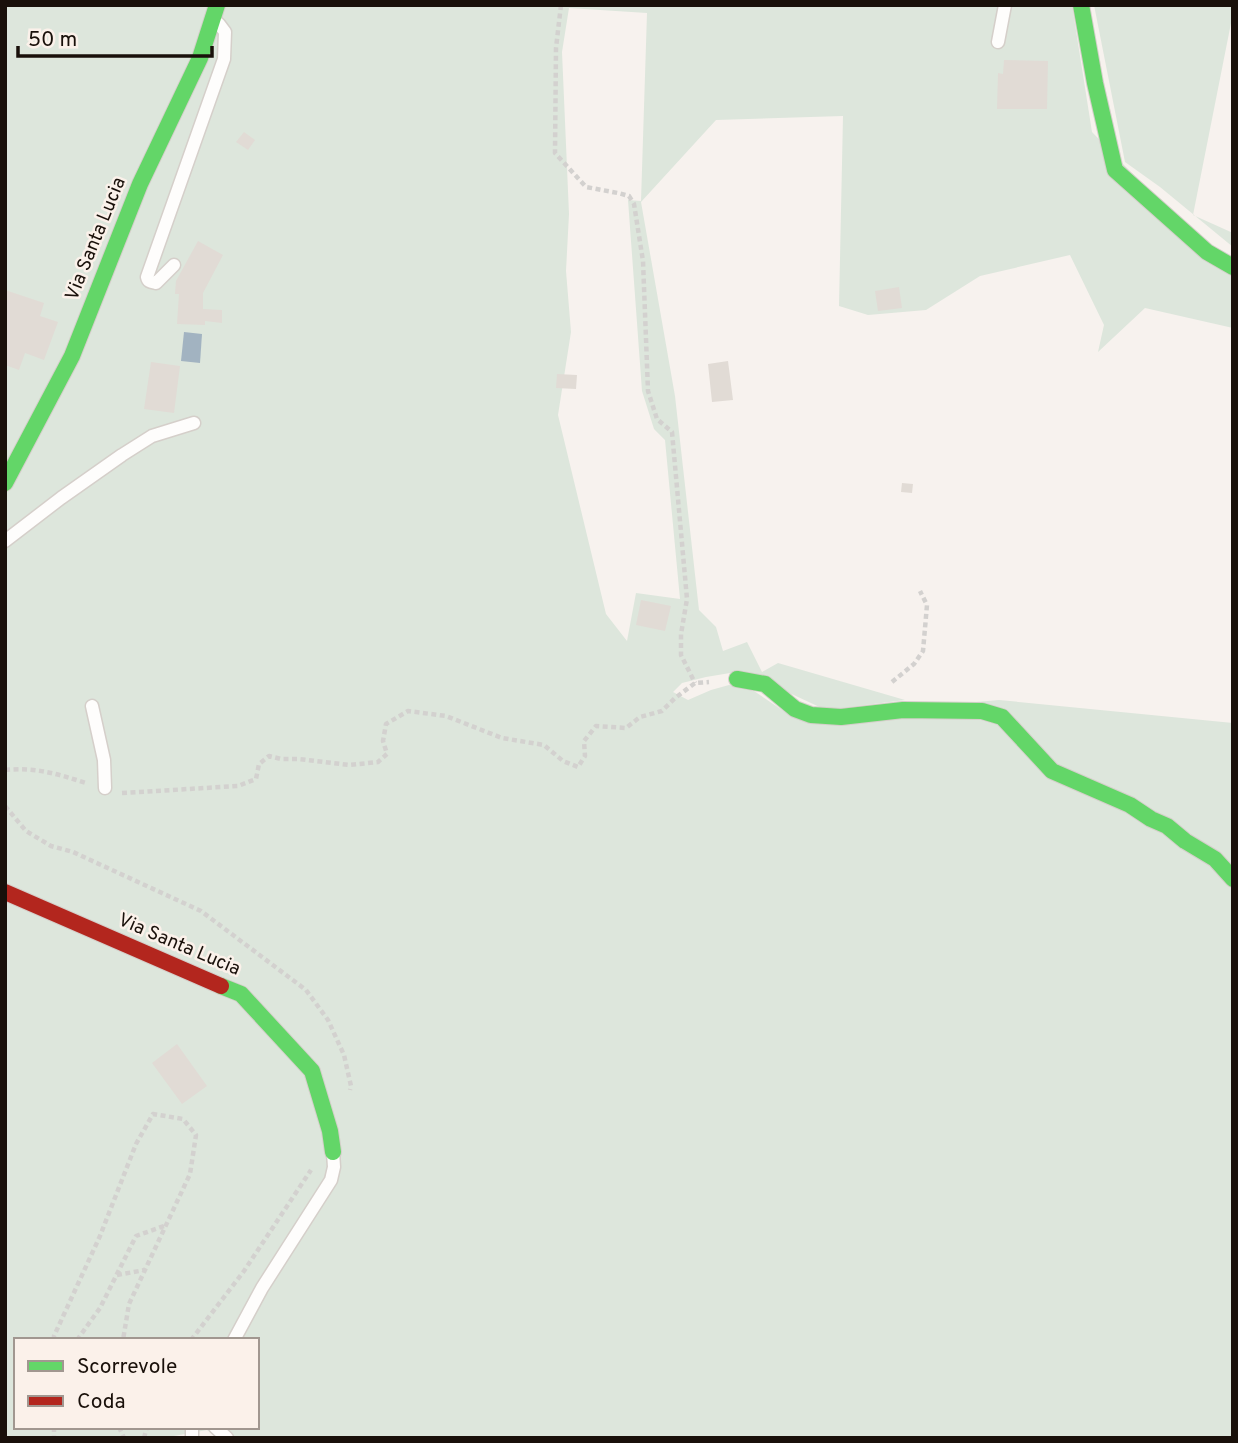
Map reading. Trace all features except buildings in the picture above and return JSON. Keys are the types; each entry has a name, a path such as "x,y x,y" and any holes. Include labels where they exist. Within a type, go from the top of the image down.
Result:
{"street":[{"path":"1081,5 1115,170 1207,252 1233,267"},
{"name":"Via Santa Lucia","path":"5,483 72,356 140,184 200,58 216,11"},
{"path":"737,679 765,684 795,709 811,715 841,717 903,710 982,710 1002,717 1052,771 1130,805 1167,826 1214,859 1233,879"},
{"name":"Via Santa Lucia","path":"5,892 241,994 312,1071 330,1131 333,1152"}],"lane":[{"path":"998,42 1006,5"},
{"path":"174,265 156,283 148,280 224,59 225,32 216,11"},
{"path":"5,541 71,491 152,436 194,423"},
{"path":"92,706 104,760 105,788"},
{"path":"235,1338 262,1288 331,1180 333,1152"}],"path":[{"path":"561,5 556,48 555,153 586,187 629,196 634,204 643,261 648,391 657,419 672,432 687,600 681,634 681,655 695,683"},
{"path":"880,714 880,698 892,682 914,664 923,651 928,605 920,591"},
{"path":"5,770 25,768 124,794 238,786 256,779 259,764 269,756 349,765 378,762 387,754 383,741 386,724 408,712 446,716 502,738 544,745 563,761 578,767 585,756 583,741 596,726 626,728 640,717 662,711 695,683 737,679"},
{"path":"5,806 26,831 51,846 73,852 201,911 306,990 328,1020 344,1055 351,1086 349,1093"},
{"path":"54,1338 100,1236 136,1144 153,1114 183,1119 196,1135 190,1174 130,1304 123,1338"},
{"path":"193,1338 244,1271 312,1168 333,1152"},
{"path":"78,1338 100,1308 136,1236 165,1225"},
{"path":"116,1275 145,1270"}],"shaded area":[{"path":"5,5 1072,5 1092,132 1233,277 1233,328 1145,308 1098,352 1104,325 1070,255 980,276 926,310 868,315 839,306 843,116 716,120 641,202 675,396 699,610 716,627 723,651 747,642 762,672 778,663 905,700 826,710 742,671 682,683 673,692 688,700 729,685 751,689 794,718 999,700 1233,723 1233,1438 217,1438 207,1430 163,1438 5,1438","holes":["569,8 647,13 641,201 628,200 642,391 654,429 665,440 680,599 636,593 627,641 606,614 558,415 571,332 566,271 569,214 562,52"]},
{"path":"1094,5 1233,5 1193,214 1125,162"},
{"path":"1195,216 1233,233 1233,247"}],"water":[{"path":"184,332 202,334 200,363 181,361"}],"traffic: fast":[{"path":"5,483 72,356 140,184 200,58 217,5"},
{"path":"1081,5 1115,170 1207,252 1233,267"},
{"path":"737,679 765,684 795,709 811,715 841,717 903,710 982,711 1002,717 1052,771 1130,805 1167,826 1185,841 1215,859 1233,879"},
{"path":"221,986 241,994 312,1071 330,1131 333,1152"}],"traffic: jam":[{"path":"5,892 221,986"}]}
